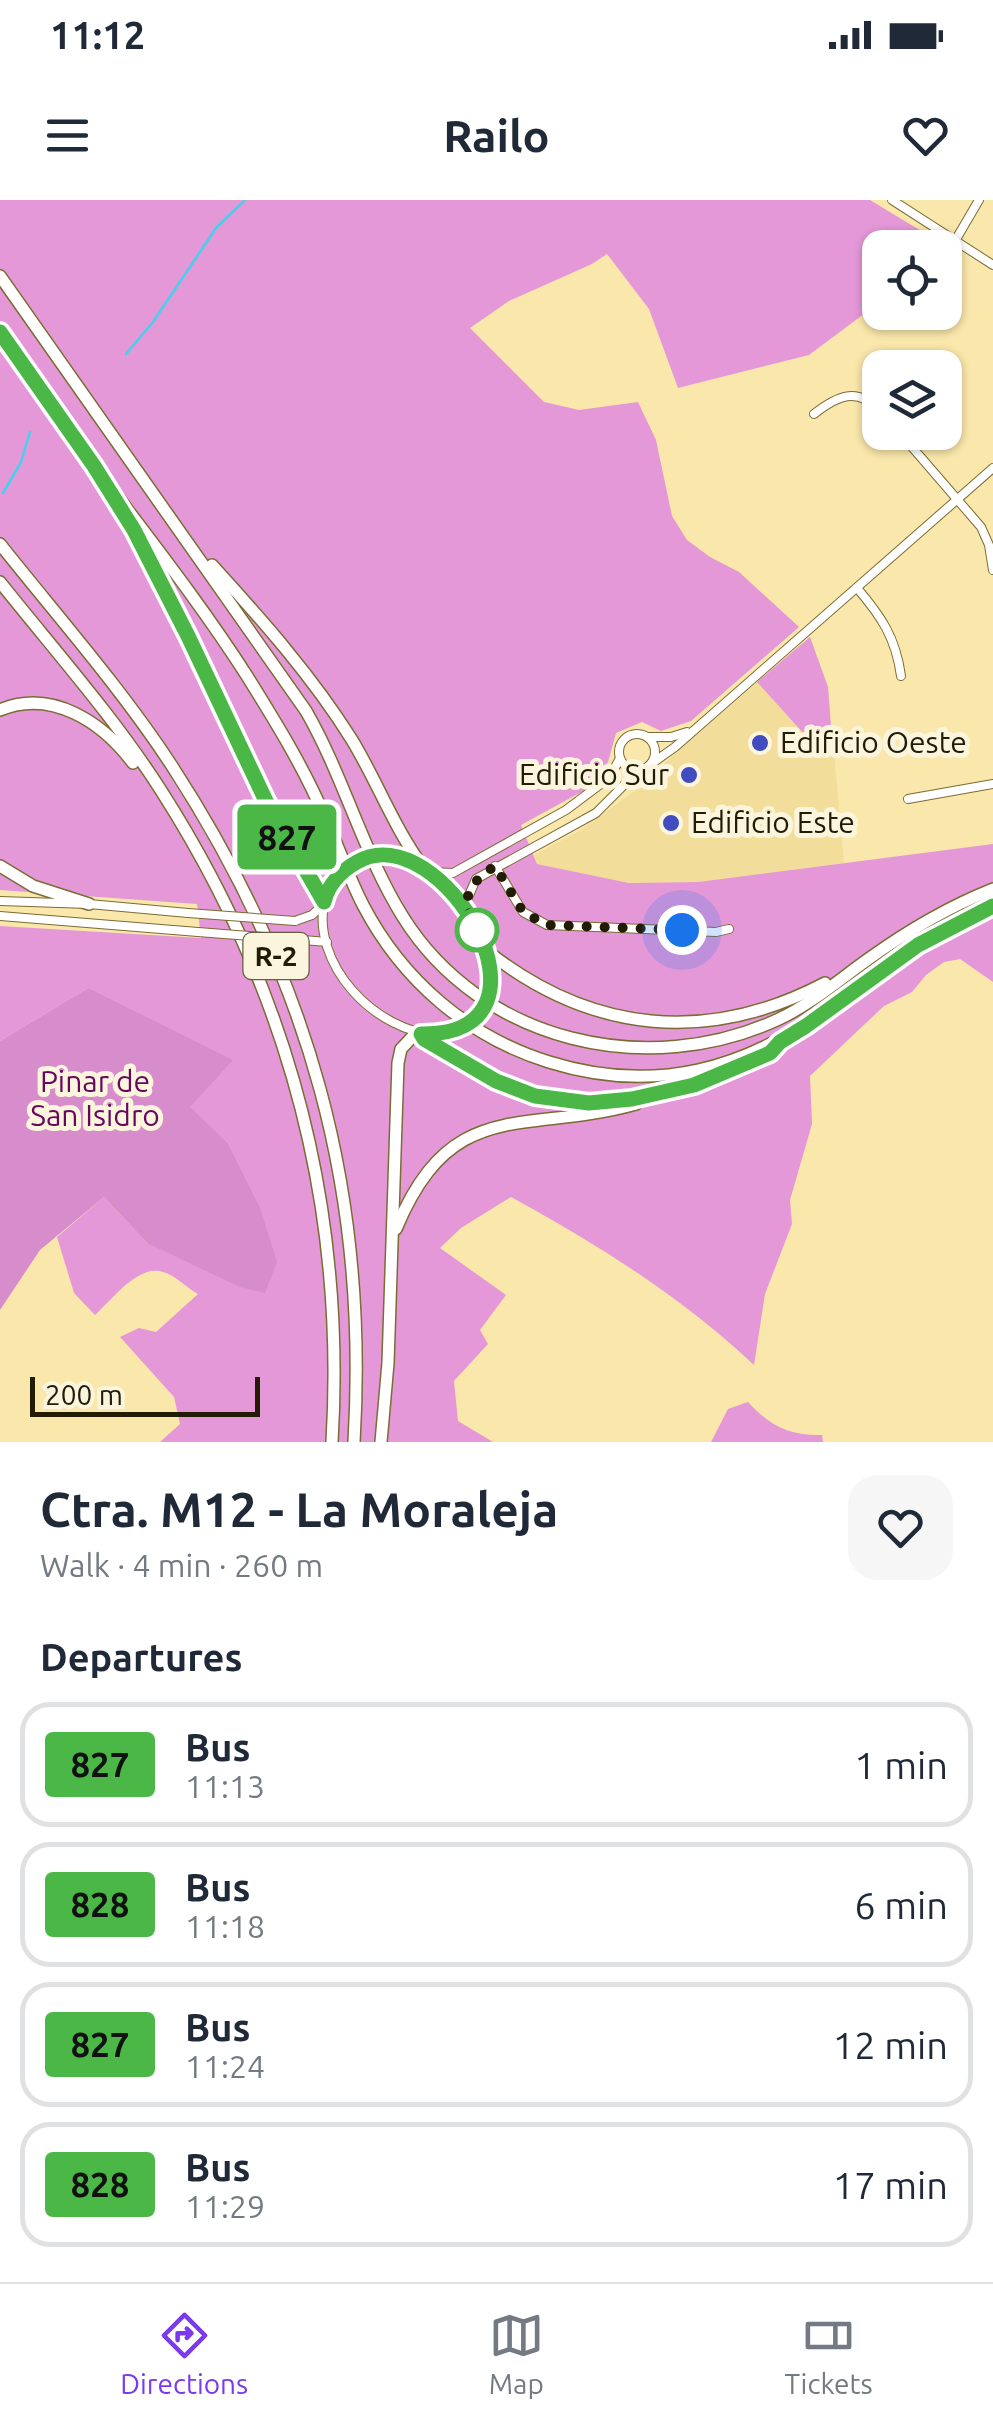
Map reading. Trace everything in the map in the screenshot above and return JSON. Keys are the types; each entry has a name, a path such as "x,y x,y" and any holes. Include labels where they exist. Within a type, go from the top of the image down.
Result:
{"highway":[{"path":"0,276 282,675 324,743 376,866 404,918 438,961 478,995 527,1023 574,1040 657,1050 708,1043 750,1031 796,1010 938,914 993,890"},
{"path":"0,332 245,673 297,758 351,880 382,937 411,975 452,1013 504,1045 568,1068 599,1074 686,1072 736,1060 780,1042 918,945 993,906"},
{"path":"94,466 143,546 258,784 324,900"},
{"path":"190,543 290,653 325,700 352,740 400,831 427,870"},
{"name":"R-2","path":"0,544 170,764 219,842 264,927 290,992 326,1108 350,1240 357,1338 354,1442"},
{"name":"R-2","path":"0,582 152,776 239,926 292,1072 316,1166 334,1306 332,1442"},
{"path":"0,710 20,703 57,706 90,721 110,737 160,800 239,926"},
{"path":"0,866 33,886 88,904"},
{"path":"487,950 520,977 552,995 613,1015 653,1021 701,1021 749,1014 843,977"},
{"path":"382,1442 398,1063 402,1049 418,1034 496,1081 552,1100 607,1102 694,1085"},
{"path":"392,1238 418,1184 441,1158 470,1137 514,1122 618,1109 694,1085 770,1053 780,1042"}],"street":[{"path":"892,200 939,230"},
{"path":"961,230 980,200"},
{"path":"962,245 993,265"},
{"path":"814,414 840,396 862,396"},
{"path":"915,450 981,526 993,570"},
{"path":"467,912 467,900 476,879 596,813 639,770 675,747 993,468"},
{"path":"857,588 889,630 901,676"},
{"path":"0,901 295,921 312,915 352,864 380,854 396,856 427,870 453,873 566,810 610,777 620,758 620,745 629,736 672,737 691,730"},
{"path":"648,737 655,750 650,764"},
{"path":"620,758 628,767 639,770"},
{"path":"908,799 993,784"},
{"path":"495,866 523,912 547,925 716,932 729,929"},
{"path":"324,900 327,942 340,973 368,1007 418,1034 439,1034 467,1026 484,1009 492,992 487,950 467,912 427,870"},
{"path":"0,916 327,942"}],"shaded area":[{"path":"0,200 870,200 920,230 862,230 862,315 809,355 678,388 649,309 607,254 509,301 470,328 544,402 579,410 638,402 656,440 672,516 687,540 739,572 799,627 691,721 661,731 642,722 616,733 608,762 585,790 521,825 537,864 629,883 698,882 993,844 993,982 960,959 944,962 912,992 884,1006 810,1076 812,1124 790,1200 792,1224 765,1294 754,1365 638,1273 511,1197 461,1228 440,1248 506,1295 480,1330 488,1344 454,1381 458,1421 493,1442 160,1442 180,1424 174,1397 120,1337 139,1328 156,1332 198,1294 163,1272 144,1273 95,1315 74,1293 57,1237 104,1197 147,1243 227,1142 189,1107 88,988 0,1041 0,926 201,938 197,904 0,890"},
{"path":"810,637 828,687 844,863 698,882 629,883 537,864 534,855 581,830 644,784"},
{"path":"810,637 828,687 833,754 823,755 757,682"},
{"path":"748,1402 781,1428 822,1435 823,1442 711,1442 728,1409"}],"green space":[{"name":"Pinar de San Isidro","path":"88,988 233,1060 190,1107 227,1142 260,1208 277,1262 265,1293 240,1287 147,1243 104,1197 40,1250 0,1310 0,1041"}],"waterway":[{"path":"126,354 153,322 216,228 245,200"},
{"path":"3,493 21,462 30,432"}],"bus line":[{"name":"827","path":"0,332 134,530 266,801 324,902 341,873 364,858 380,854 411,860 423,867 467,912 487,950 492,992 484,1009 467,1026 457,1031 421,1034 496,1081 552,1100 589,1103 632,1099 694,1085 770,1053 918,945 993,906"}],"place":[{"name":"Edificio Oeste","path":"760,743"},
{"name":"Edificio Sur","path":"689,775"},
{"name":"Edificio Este","path":"671,823"}],"route":[{"path":"477,930 467,912 470,888 495,866 523,912 547,925 682,930"}]}
